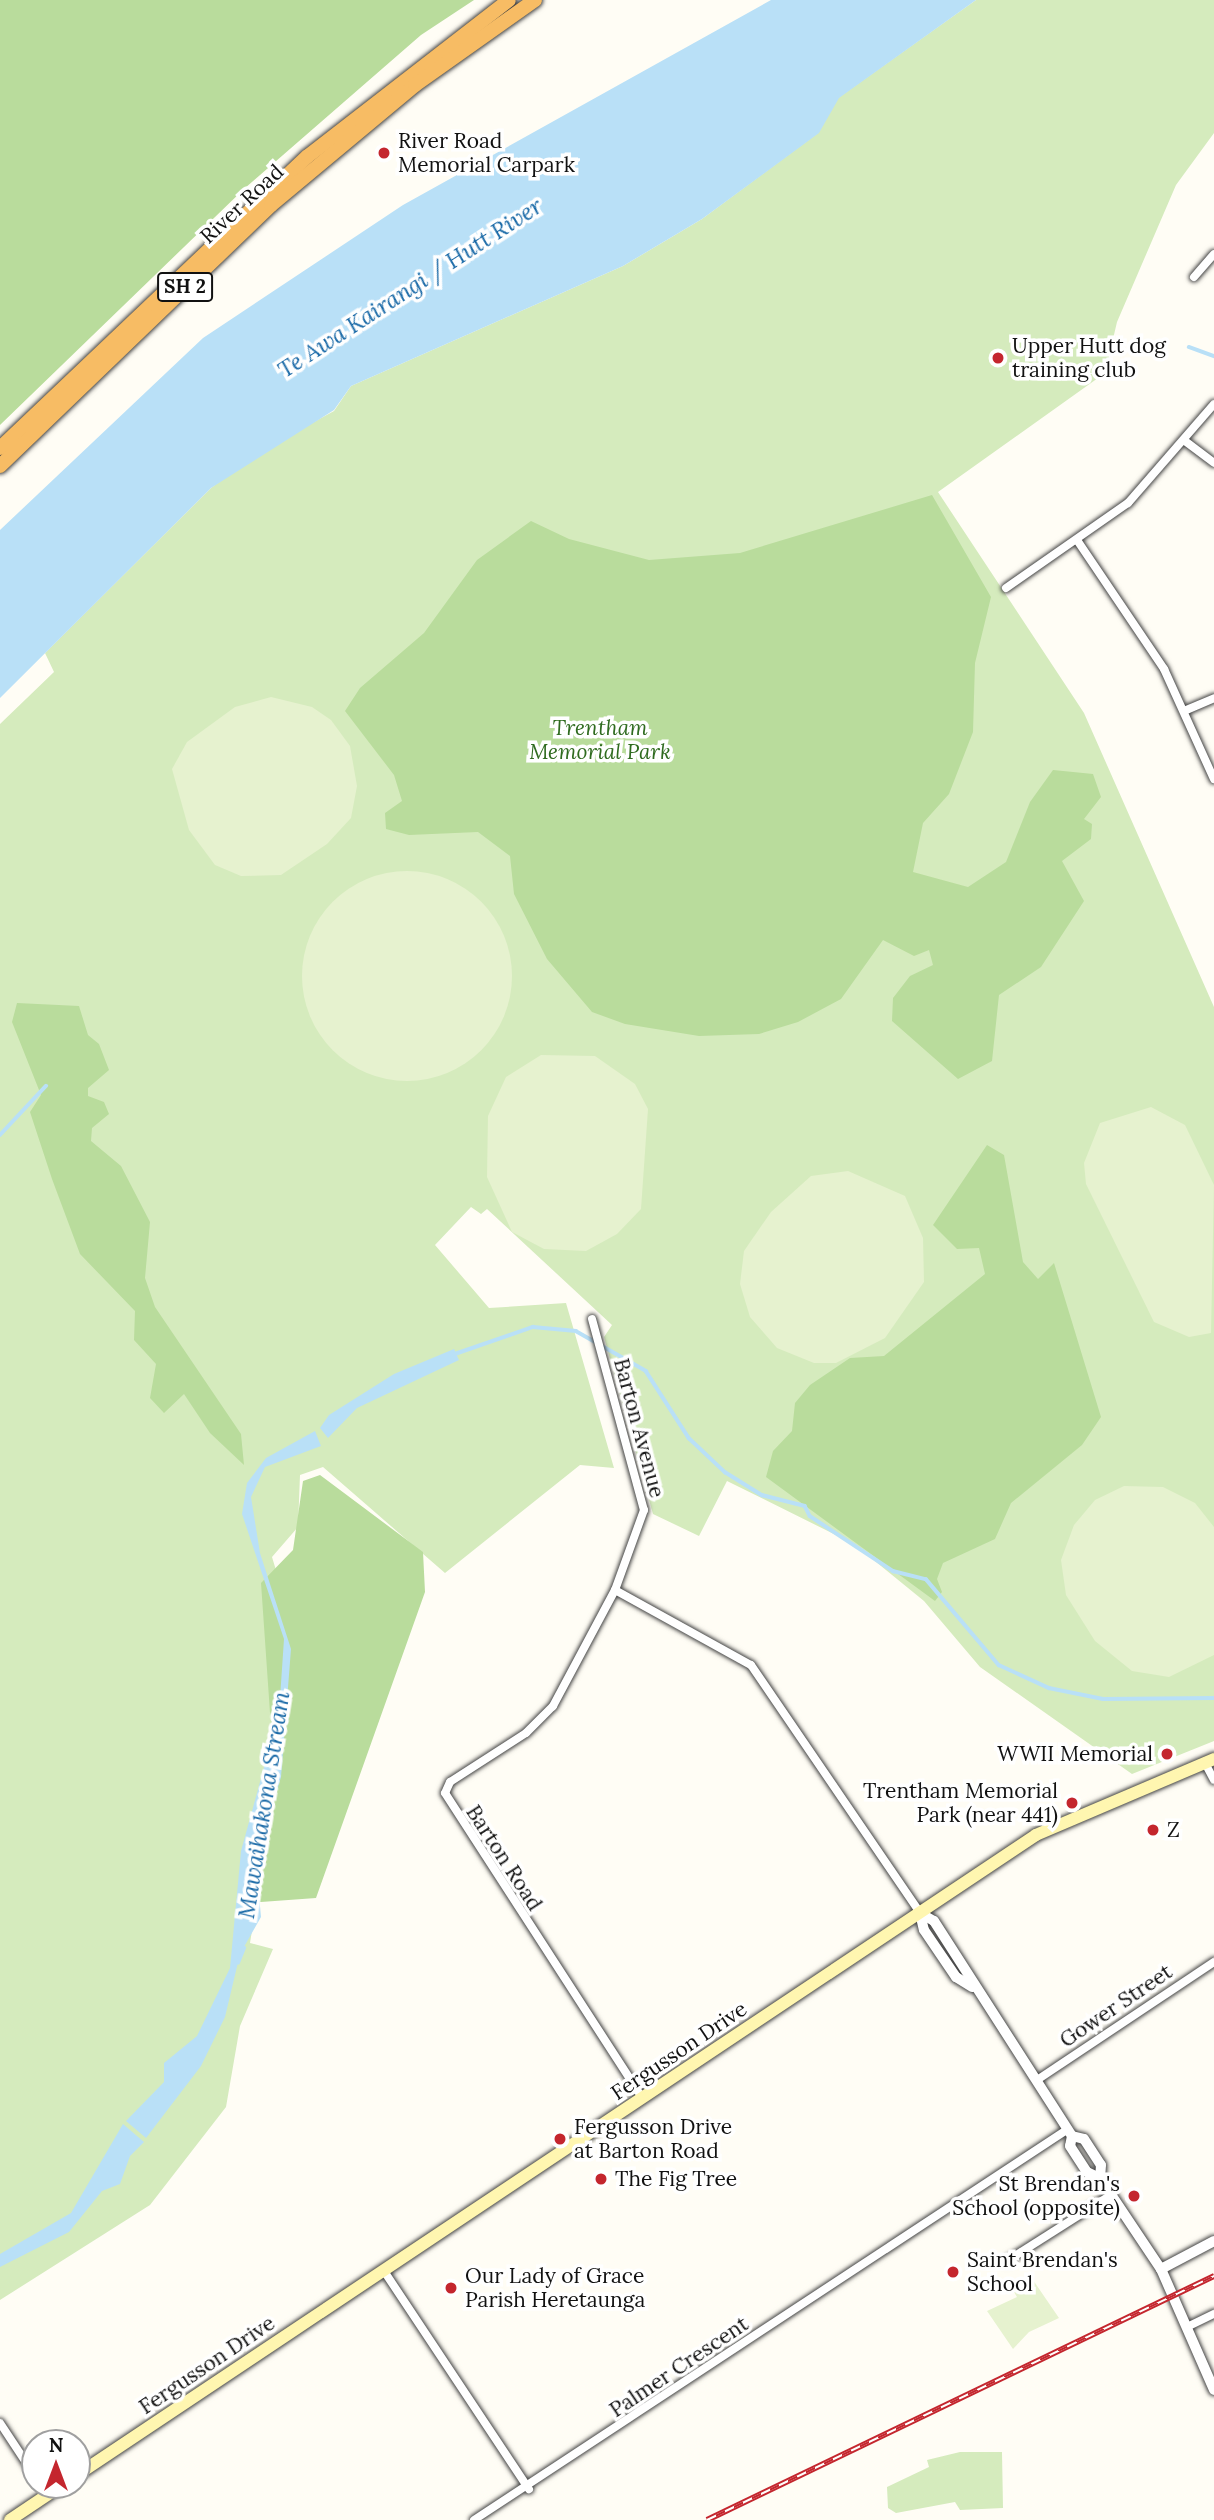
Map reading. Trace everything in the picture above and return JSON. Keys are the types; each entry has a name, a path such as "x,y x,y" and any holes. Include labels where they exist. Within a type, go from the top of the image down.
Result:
{"highway":[{"name":"River Road","path":"0,447 308,156 509,0"},
{"name":"River Road","path":"0,466 271,205 415,85 535,0"}],"main road":[{"name":"Fergusson Drive","path":"91,2466 1051,1826 1209,1761"},
{"path":"10,2520 34,2499"}],"street":[{"path":"1194,277 1214,254"},
{"path":"1006,588 1128,503 1185,442 1214,404"},
{"path":"1185,442 1214,463"},
{"path":"1077,540 1164,669 1214,779"},
{"path":"1184,711 1214,698"},
{"name":"Barton Avenue","path":"592,1319 644,1510 615,1590"},
{"path":"615,1590 751,1665 920,1913 934,1921 972,1987 1038,2080 1070,2132 1084,2139 1097,2158 1100,2178 1161,2269 1176,2298 1214,2390"},
{"name":"Barton Road","path":"615,1590 554,1706 526,1732 450,1782 446,1793 642,2098"},
{"path":"1209,1761 1214,1780"},
{"name":"Gower Street","path":"1038,2080 1214,1962"},
{"name":"Palmer Crescent","path":"474,2520 529,2489 1070,2132"},
{"path":"1007,2261 1111,2195"},
{"path":"1161,2269 1214,2241"},
{"path":"384,2271 529,2489"},
{"path":"1189,2326 1214,2314"},
{"path":"0,2423 21,2455"}],"green space":[{"path":"0,0 474,0 421,35 245,188 0,425"},
{"name":"Trentham Memorial Park","path":"976,0 1214,0 1214,133 1176,185 1117,322 1105,373 938,492 1084,713 1214,1007 1214,1741 1132,1774 980,1667 924,1601 854,1544 727,1481 699,1536 653,1514 604,1337 612,1325 487,1209 481,1214 471,1207 435,1245 489,1308 566,1303 614,1468 580,1465 445,1573 323,1467 300,1475 298,1527 272,1557 298,1643 250,1943 273,1949 240,2026 226,2107 150,2205 0,2300 0,724 54,672 45,653 211,488 259,452 334,411 351,386 623,266 702,219 818,133 838,98"},
{"path":"932,495 991,597 975,663 973,732 949,794 923,823 913,872 968,887 1006,862 1030,802 1053,770 1093,774 1101,797 1084,819 1092,824 1091,839 1062,861 1084,901 1041,967 999,995 992,1061 958,1079 892,1021 893,998 910,976 933,965 929,950 914,956 883,940 841,999 798,1022 759,1034 699,1036 625,1024 592,1012 547,959 514,894 510,856 478,832 409,835 386,829 385,813 402,801 394,775 345,711 360,688 424,633 477,560 531,521 569,539 649,560 740,553"},
{"path":"271,697 312,707 331,720 350,746 357,786 351,818 327,844 281,875 241,876 215,865 189,830 172,769 187,742 235,707"},
{"path":"407,871 447,879 481,902 504,936 512,976 504,1016 481,1050 447,1073 407,1081 367,1073 333,1050 310,1016 302,976 310,936 333,902 367,879"},
{"path":"17,1003 79,1006 88,1035 99,1044 109,1070 88,1088 88,1096 104,1102 109,1114 92,1128 91,1141 121,1166 150,1222 145,1278 155,1307 241,1434 244,1465 210,1433 184,1394 164,1413 150,1398 156,1364 134,1340 135,1311 80,1254 52,1179 30,1112 41,1095 12,1022"},
{"path":"541,1055 595,1056 635,1084 648,1109 641,1209 617,1234 586,1251 544,1249 512,1232 487,1177 488,1116 506,1077"},
{"path":"1151,1107 1185,1125 1214,1185 1211,1333 1189,1337 1154,1322 1086,1184 1084,1163 1100,1123"},
{"path":"987,1145 1004,1155 1023,1262 1038,1279 1054,1263 1101,1417 1082,1445 1011,1503 995,1539 943,1563 937,1579 942,1592 935,1601 766,1477 773,1451 792,1431 795,1403 810,1385 850,1358 884,1356 985,1274 979,1248 957,1249 933,1225"},
{"path":"848,1171 905,1196 923,1238 924,1282 885,1338 836,1363 814,1363 777,1348 750,1317 740,1284 744,1251 771,1212 811,1176"},
{"path":"320,1475 423,1552 425,1592 316,1898 246,1903 264,1841 273,1756 261,1583 293,1550 303,1481"},
{"path":"1124,1486 1163,1487 1195,1503 1214,1527 1214,1655 1169,1677 1132,1671 1095,1641 1066,1595 1061,1560 1074,1525 1095,1500"},
{"path":"1033,2280 1059,2318 1029,2332 1013,2349 987,2311 1017,2297 1014,2292"},
{"path":"960,2452 1002,2452 1003,2508 960,2510 955,2502 896,2513 888,2508 887,2487 929,2467 927,2460"}],"water":[{"name":"Te Awa Kairangi / Hutt River","path":"771,0 976,0 839,98 819,133 702,219 623,266 351,386 334,410 211,488 0,698 0,530 203,338 403,205"},
{"path":"454,1349 459,1360 357,1408 328,1438 320,1428 329,1415 394,1374"},
{"path":"315,1431 321,1446 265,1467 251,1497 260,1553 291,1649 281,1777 256,1862 261,1917 240,1954 225,2017 201,2066 146,2138 126,2121 164,2082 164,2063 197,2036 230,1968 241,1851 279,1713 284,1639 242,1514 247,1483 266,1458"},
{"path":"123,2124 144,2142 130,2156 120,2184 102,2191 69,2232 0,2267 0,2254 71,2213"}],"waterway":[{"path":"1189,347 1214,356"},
{"path":"0,1135 46,1086"},
{"name":"Mawaihakona Stream","path":"452,1355 533,1327 576,1331 646,1371 689,1438 725,1472 762,1495 805,1506 810,1516 893,1571 926,1579 999,1665 1049,1688 1103,1699 1214,1698"},
{"name":"Mawaihakona Stream","path":"238,1963 244,1948"}],"railway":[{"path":"707,2520 1214,2276"}],"place":[{"name":"River Road Memorial Carpark","path":"384,153"},
{"name":"Upper Hutt dog training club","path":"998,358"},
{"name":"WWII Memorial","path":"1167,1754"},
{"name":"Trentham Memorial Park (near 441)","path":"1072,1803"},
{"name":"Z","path":"1153,1830"},
{"name":"Fergusson Drive at Barton Road","path":"560,2139"},
{"name":"The Fig Tree","path":"601,2179"},
{"name":"St Brendan's School (opposite)","path":"1134,2196"},
{"name":"Saint Brendan's School","path":"953,2272"},
{"name":"Our Lady of Grace Parish Heretaunga","path":"451,2288"}]}
